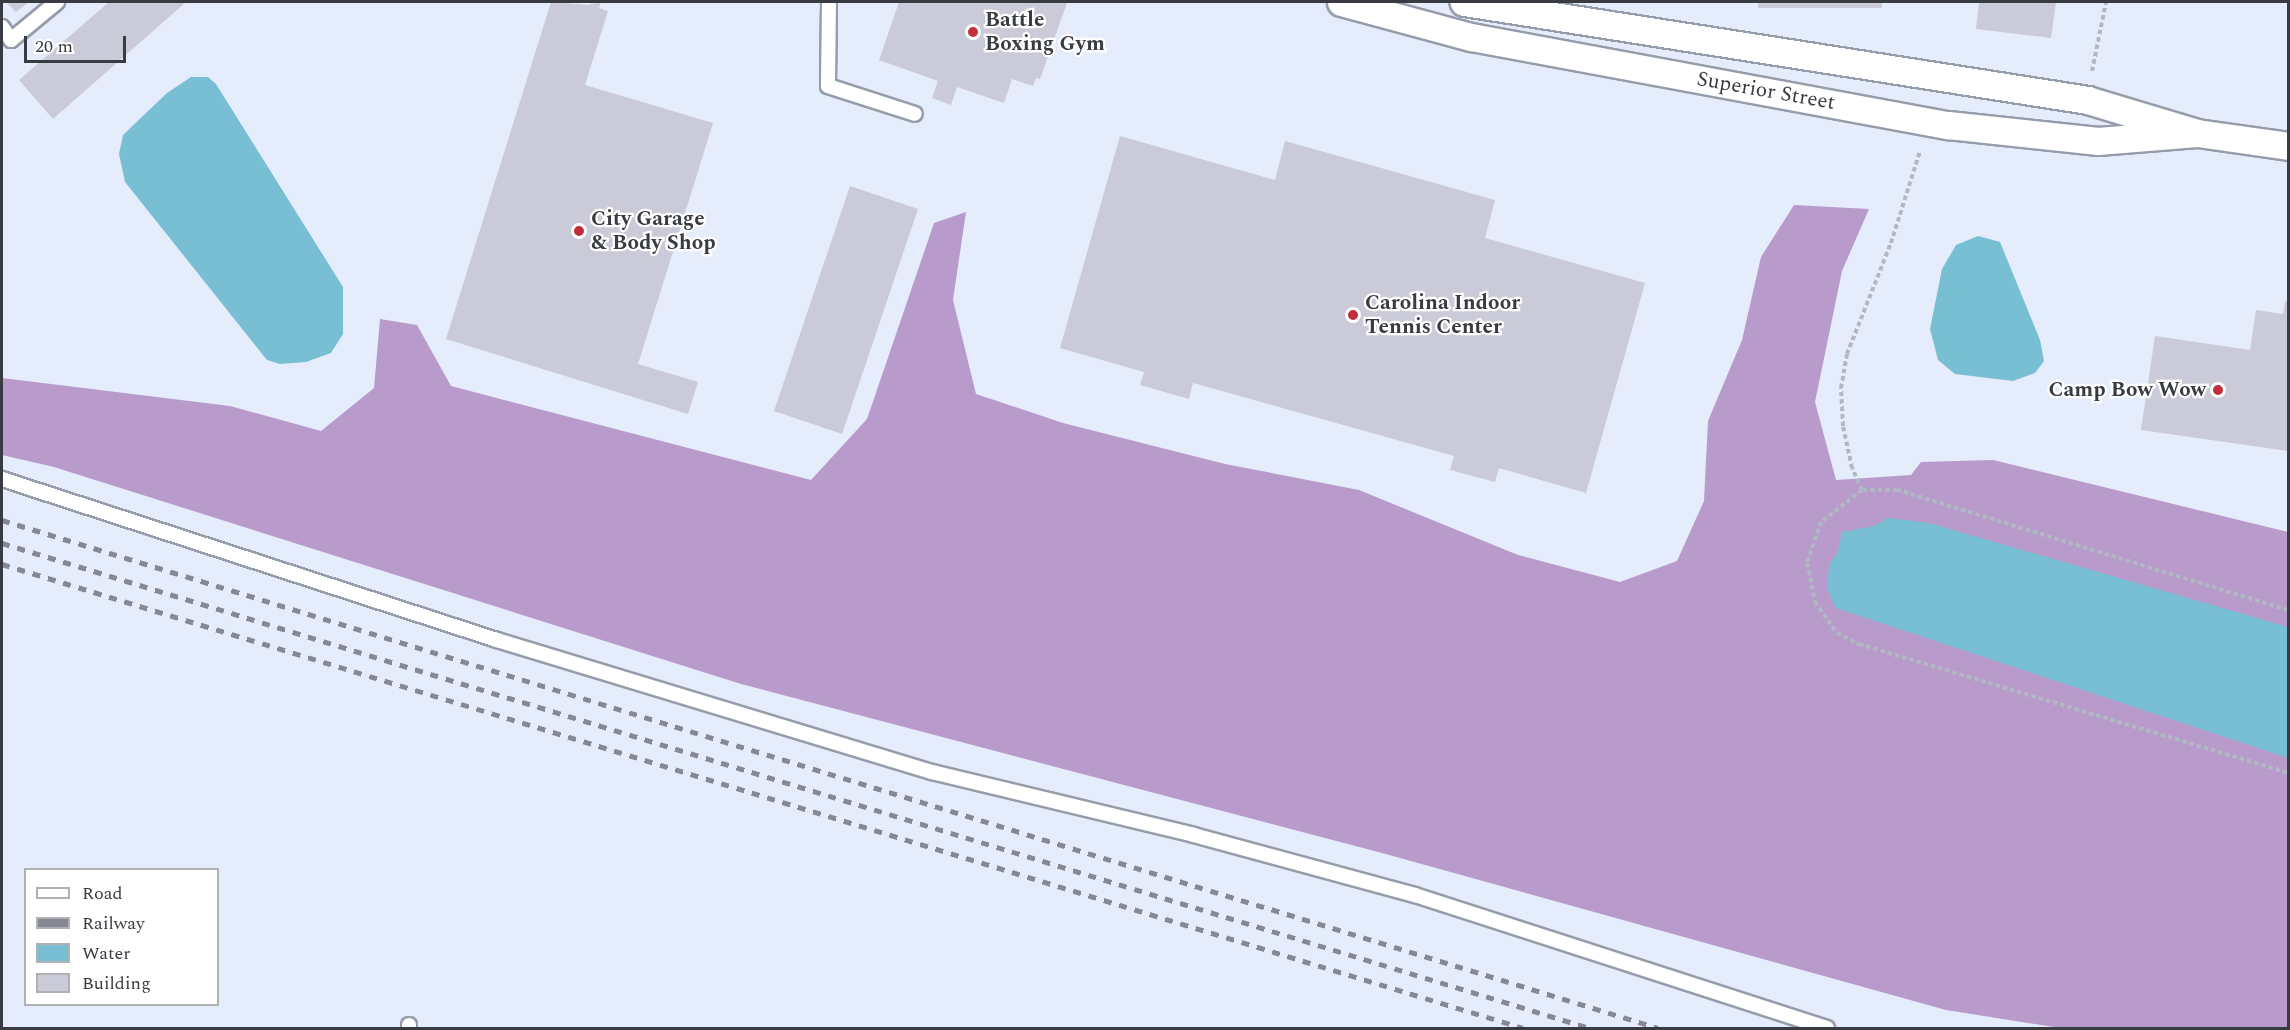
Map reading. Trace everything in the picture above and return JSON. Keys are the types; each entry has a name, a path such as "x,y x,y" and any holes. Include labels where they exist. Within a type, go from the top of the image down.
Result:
{"street":[{"name":"Superior Street","path":"1341,2 2088,100 2197,133 2289,146"},
{"name":"Superior Street","path":"1474,18 1929,121 2098,141 2197,133"}],"lane":[{"path":"2,27 11,40 57,2"},
{"path":"829,2 828,86 915,114"},
{"path":"2,479 497,640 909,765 1415,894 1827,1029"}],"path":[{"path":"2092,76 2106,2"},
{"path":"1862,490 1852,468 1843,426 1841,388 1847,354 1891,243 1929,121"},
{"path":"2289,610 1897,490 1862,490 1821,522 1808,563 1815,602 1837,633 1858,645 2289,773"}],"shaded area":[{"path":"1794,205 1869,209 1842,271 1815,402 1836,480 1911,475 1921,462 1993,460 2288,532 2288,1028 2060,1028 1946,1010 1382,853 741,684 54,467 2,455 2,378 230,406 321,431 374,388 380,319 417,325 451,386 811,480 867,419 934,223 966,212 953,300 976,394 1063,423 1225,464 1359,490 1518,555 1620,582 1677,561 1704,501 1708,421 1742,340 1761,257"}],"water":[{"path":"191,77 208,77 216,84 343,287 343,334 331,353 306,362 280,364 267,360 125,182 119,154 123,135 167,93"},
{"path":"1978,236 2000,242 2040,340 2044,361 2035,373 2013,381 1955,374 1938,360 1930,329 1942,269 1956,245"},
{"path":"1888,518 1929,523 2288,627 2288,758 1836,608 1827,589 1829,565 1838,551 1842,532 1874,526"}],"building":[{"path":"6,2 29,2 16,12"},
{"path":"109,2 186,2 53,119 19,80"},
{"name":"City Garage & Body Shop","path":"551,2 588,5 601,2 599,8 608,11 585,85 713,123 638,364 698,382 688,414 446,339"},
{"name":"Battle Boxing Gym","path":"899,2 1067,3 1040,79 1036,78 1033,86 1012,79 1004,103 957,87 951,105 932,98 938,81 879,60"},
{"path":"1758,2 1882,2 1882,8 1758,8"},
{"path":"1979,2 2056,2 2051,38 1976,29"},
{"name":"Carolina Indoor Tennis Center","path":"1120,136 1275,180 1285,141 1495,200 1485,238 1645,283 1586,493 1499,468 1495,482 1450,470 1454,456 1193,383 1189,399 1140,385 1144,372 1060,348"},
{"path":"850,186 918,209 842,434 774,411"},
{"name":"Camp Bow Wow","path":"2285,301 2288,302 2288,451 2141,430 2155,336 2250,350 2256,310 2283,314"}],"railway":[{"path":"2,520 1658,1028"},
{"path":"2,543 1589,1028"},
{"path":"2,564 1523,1028"}],"place":[{"name":"Battle Boxing Gym","path":"973,32"},
{"name":"City Garage & Body Shop","path":"579,231"},
{"name":"Carolina Indoor Tennis Center","path":"1353,315"},
{"name":"Camp Bow Wow","path":"2218,390"}]}
